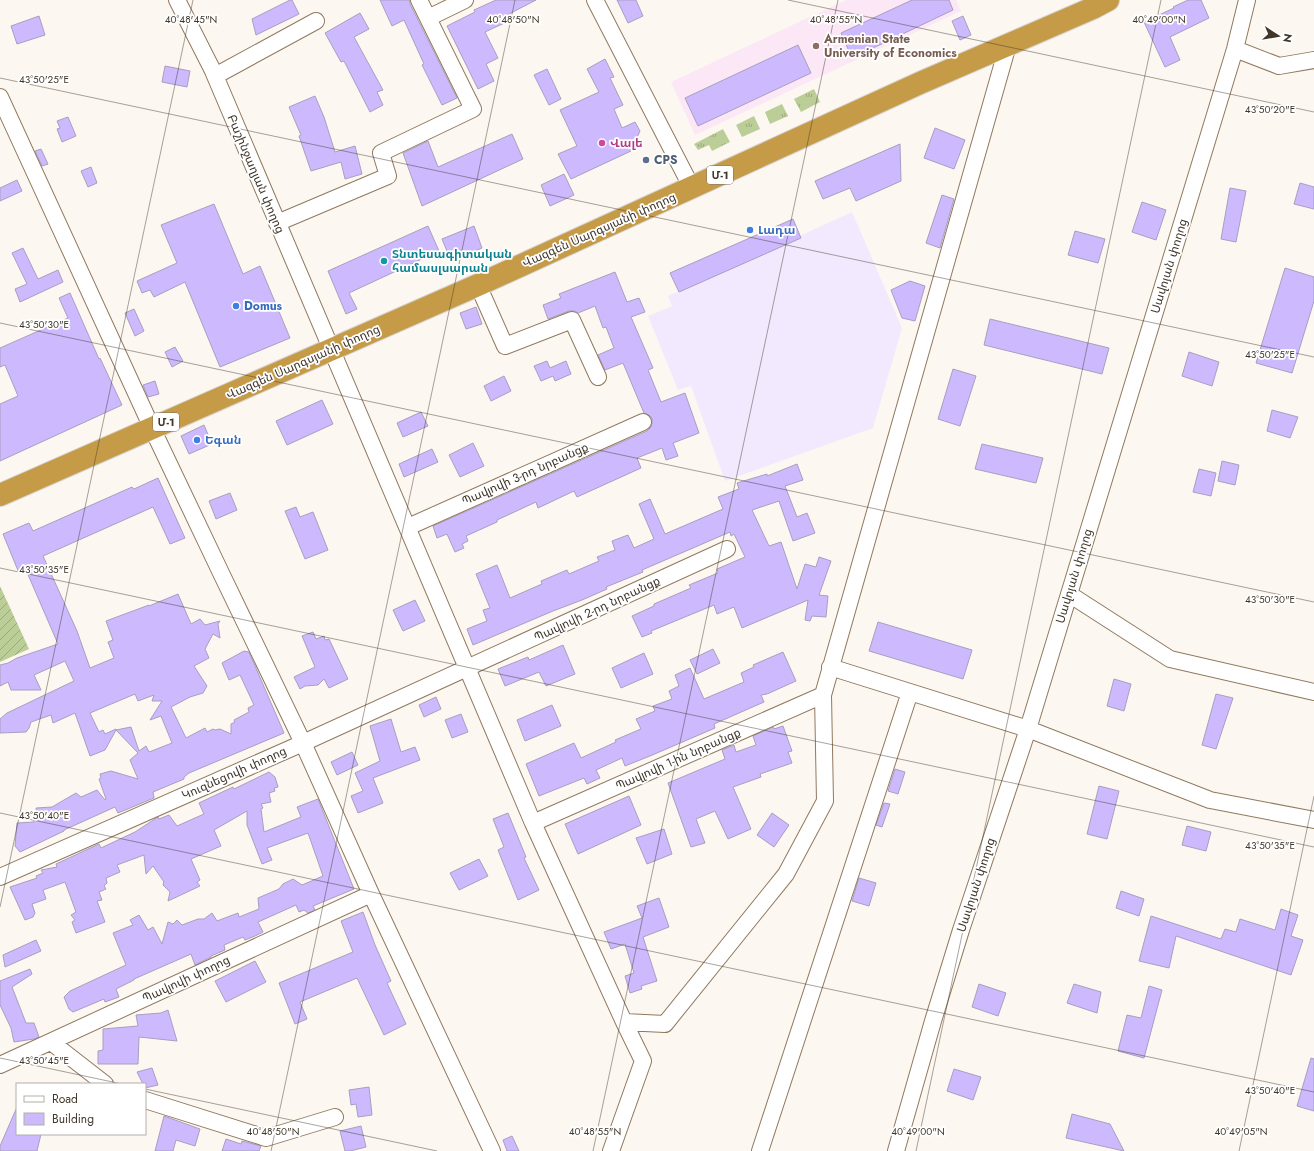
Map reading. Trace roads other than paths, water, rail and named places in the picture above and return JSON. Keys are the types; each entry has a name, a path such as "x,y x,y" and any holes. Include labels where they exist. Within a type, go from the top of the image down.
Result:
{"highway":[{"name":"Վազգեն Սարգսյանի փողոց","path":"0,495 478,285 899,93 1093,8 1108,0"}],"street":[{"name":"Բաշինջաղյան փողոց","path":"177,0 215,76 533,823 643,1061 611,1151"},
{"path":"277,223 388,176 381,153 473,109 419,0"},
{"path":"428,18 465,0"},
{"path":"595,0 692,188"},
{"name":"Սավոյան փողոց","path":"896,1151 960,930 1028,729 1235,49 1247,0"},
{"path":"215,76 316,21"},
{"path":"624,1022 665,1024 786,874 825,802 823,695 1008,45"},
{"path":"1235,49 1279,66 1314,60"},
{"path":"0,96 152,428 303,743 371,894 492,1151"},
{"path":"478,285 504,346 572,320 598,377"},
{"name":"Պավլովի 3-րդ նրբանցք","path":"408,527 643,422"},
{"name":"Պավլովի 2-րդ նրբանցք","path":"468,668 727,549"},
{"path":"1069,594 1170,659 1314,692"},
{"path":"830,667 1028,729 1210,800 1314,820"},
{"name":"Կուզնեցովի փողոց","path":"0,876 303,743 468,668"},
{"path":"760,1151 910,692"},
{"name":"Պավլովի 1-ին նրբանցք","path":"533,823 823,695"},
{"name":"Պավլովի փողոց","path":"0,1065 371,894"},
{"path":"51,1042 103,1083"},
{"path":"146,1100 266,1138 334,1117"}],"place":[{"name":"Armenian State University of Economics","path":"816,46"},
{"name":"Վալե","path":"602,143"},
{"name":"CPS","path":"646,160"},
{"name":"Լադա","path":"750,230"},
{"name":"Տնտեսագիտական համասլսարան","path":"384,261"},
{"name":"Domus","path":"236,306"},
{"name":"Եգան","path":"197,440"}]}
